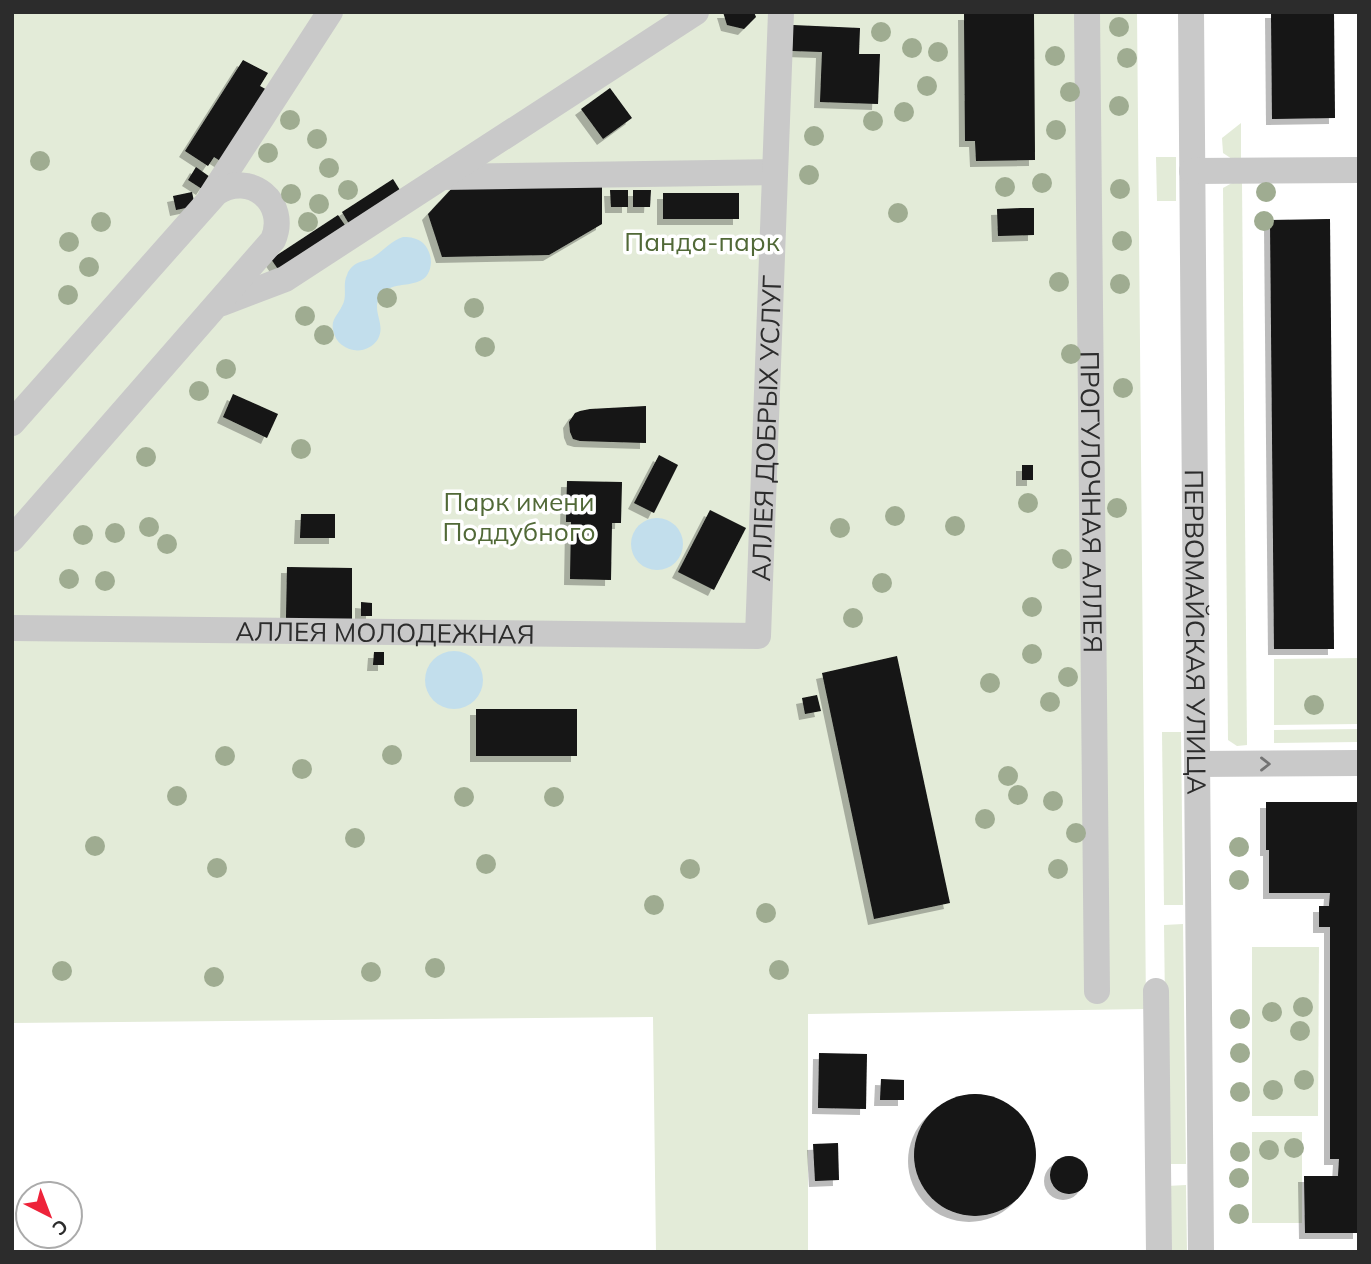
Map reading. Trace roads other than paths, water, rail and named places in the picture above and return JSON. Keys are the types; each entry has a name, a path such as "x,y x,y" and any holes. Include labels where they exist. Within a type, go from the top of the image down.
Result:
{"street":[{"path":"208,200 330,12"},
{"path":"218,305 285,279 696,12"},
{"name":"АЛЛЕЯ ДОБРЫХ УСЛУГ","path":"758,636 781,12"},
{"name":"ПРОГУЛОЧНАЯ АЛЛЕЯ","path":"1087,12 1097,991"},
{"name":"ПЕРВОМАЙСКАЯ УЛИЦА","path":"1191,12 1201,1252"},
{"path":"1192,171 1359,170"},
{"path":"442,177 775,172"},
{"path":"12,424 208,200 221,189 234,185 253,187 265,195 273,205 277,218 273,240 12,539"},
{"name":"АЛЛЕЯ МОЛОДЕЖНАЯ","path":"12,628 758,636"},
{"path":"1197,764 1359,763"},
{"path":"1156,991 1159,1252"}],"water":[{"path":"403,237 416,239 426,247 431,259 429,272 424,279 417,282 384,291 377,303 381,328 378,339 366,349 346,348 336,337 333,326 344,302 348,272 355,264 372,258"},
{"path":"657,518 667,520 675,526 681,534 681,554 675,562 667,568 657,570 647,568 639,562 633,554 631,544 633,534 639,526 647,520"},
{"path":"454,651 465,653 478,664 483,680 481,691 470,704 454,709 443,707 430,696 425,680 427,669 438,656"}],"park label":[{"name":"Панда-парк","path":"702,241"},
{"name":"Парк имени Поддубного","path":"519,516"}]}
